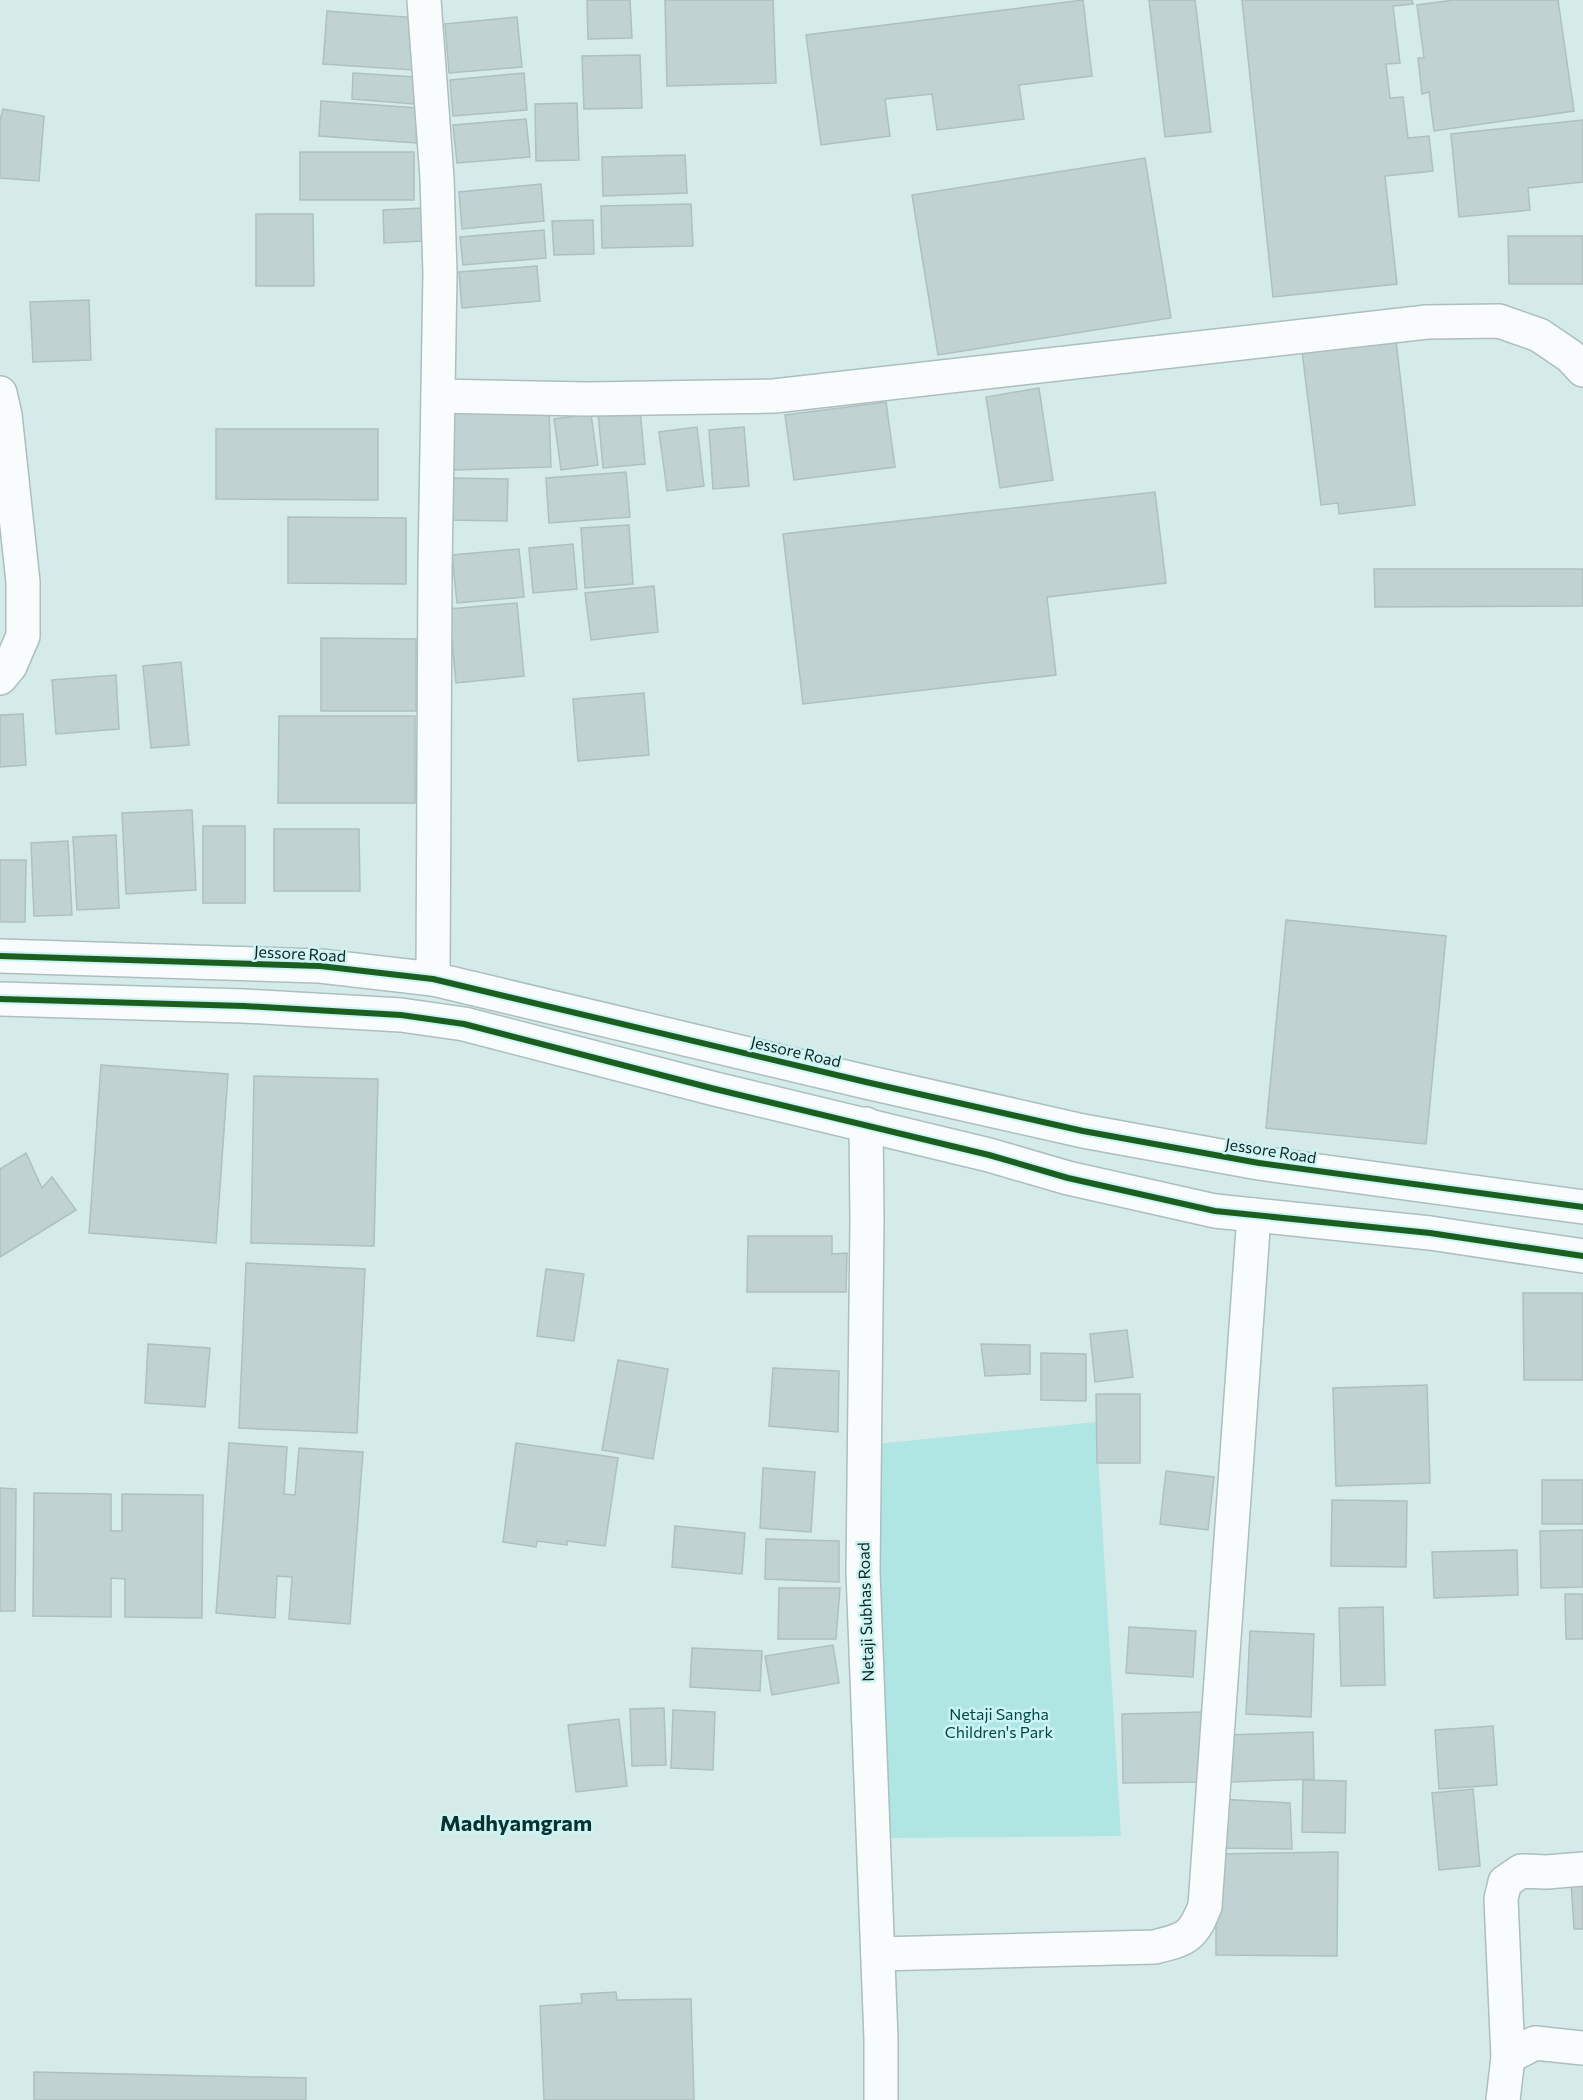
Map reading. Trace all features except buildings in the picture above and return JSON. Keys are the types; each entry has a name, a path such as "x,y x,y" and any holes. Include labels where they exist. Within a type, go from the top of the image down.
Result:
{"main road":[{"path":"423,0 437,178 440,273 435,568 433,979"},
{"path":"438,396 587,399 774,396 1427,322 1499,321 1539,335 1579,354"},
{"path":"0,393 5,415 23,582 23,636 10,666 0,678"},
{"name":"Jessore Road","path":"0,956 320,966 433,979 1083,1131 1259,1163 1583,1207"},
{"path":"0,999 401,1015 464,1024 715,1089 989,1155 1068,1179 1215,1211 1430,1233 1583,1256"},
{"name":"Netaji Subhas Road","path":"866,1124 863,1572 881,2039 880,2100"},
{"path":"878,1954 1155,1947 1180,1941 1196,1928 1205,1906 1254,1215"},
{"path":"1503,2100 1508,2057 1501,1899 1505,1881 1521,1871 1547,1872 1583,1869"},
{"path":"1508,2057 1535,2043 1583,2048"}],"green space":[{"name":"Netaji Sangha Children's Park","path":"1096,1422 1121,1836 887,1838 876,1444"}],"cycle path":[{"path":"0,956 320,966 433,979 1083,1131 1259,1163 1583,1207"},
{"path":"0,999 244,1006 401,1015 464,1024 715,1089 989,1155 1068,1178 1215,1211 1430,1233 1583,1256"}],"district":[{"name":"Madhyamgram","path":"516,1822"}]}
